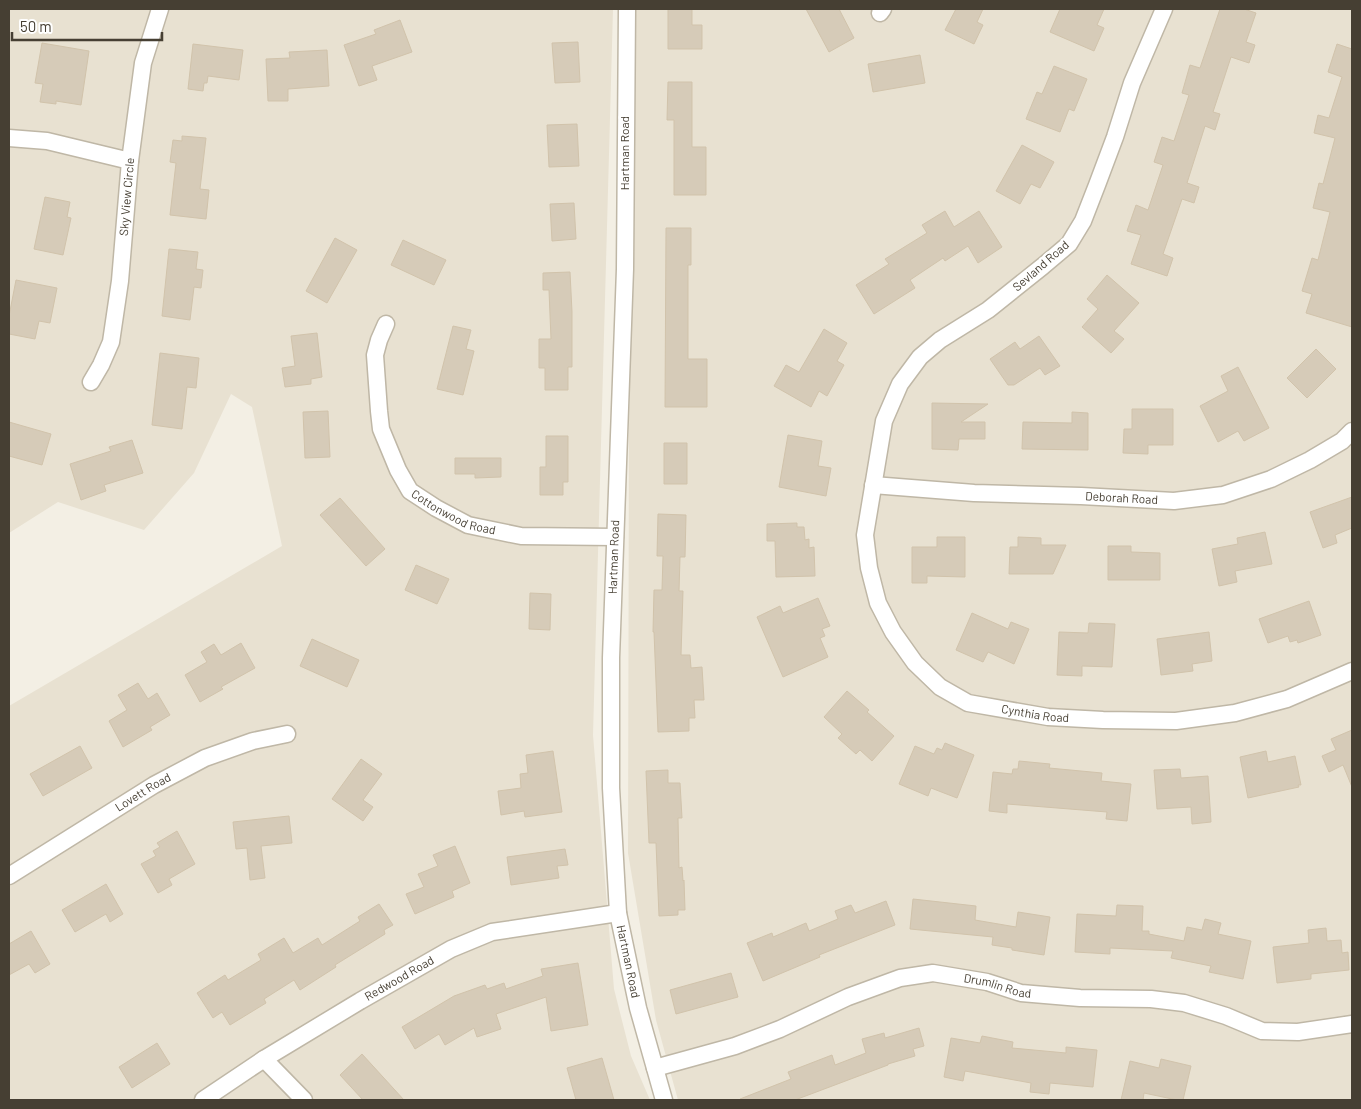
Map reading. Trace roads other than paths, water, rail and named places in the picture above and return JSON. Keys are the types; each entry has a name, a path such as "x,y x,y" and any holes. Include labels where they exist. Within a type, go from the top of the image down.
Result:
{"street":[{"name":"Sky View Circle","path":"91,382 101,365 110,342 120,281 130,161 142,63 160,9"},
{"name":"Hartman Road","path":"628,9 624,269 611,658 610,788 618,913 638,1008 664,1100"},
{"name":"Sevland Road","path":"873,485 884,421 900,384 920,357 940,340 988,310 1069,244 1082,221 1098,185 1132,83 1164,9"},
{"path":"9,138 47,141 130,161"},
{"name":"Cottonwood Road","path":"386,324 379,340 376,355 381,429 398,470 410,491 436,508 468,525 521,536 615,537"},
{"name":"Deborah Road","path":"873,485 974,493 1174,501 1223,495 1271,479 1310,460 1342,441 1352,430"},
{"name":"Cynthia Road","path":"873,485 865,535 869,568 878,603 893,632 915,663 940,687 968,703 1048,717 1176,721 1235,713 1287,699 1352,671"},
{"name":"Lovett Road","path":"9,876 154,785 205,758 253,741 287,734"},
{"name":"Redwood Road","path":"203,1100 264,1059 360,1001 452,949 492,932 618,913"},
{"name":"Drumlin Road","path":"656,1068 735,1046 771,1033 848,997 900,978 933,973 987,982 1021,993 1080,998 1152,999 1184,1003 1226,1016 1262,1031 1298,1032 1352,1024"},
{"path":"264,1059 304,1100"}]}
